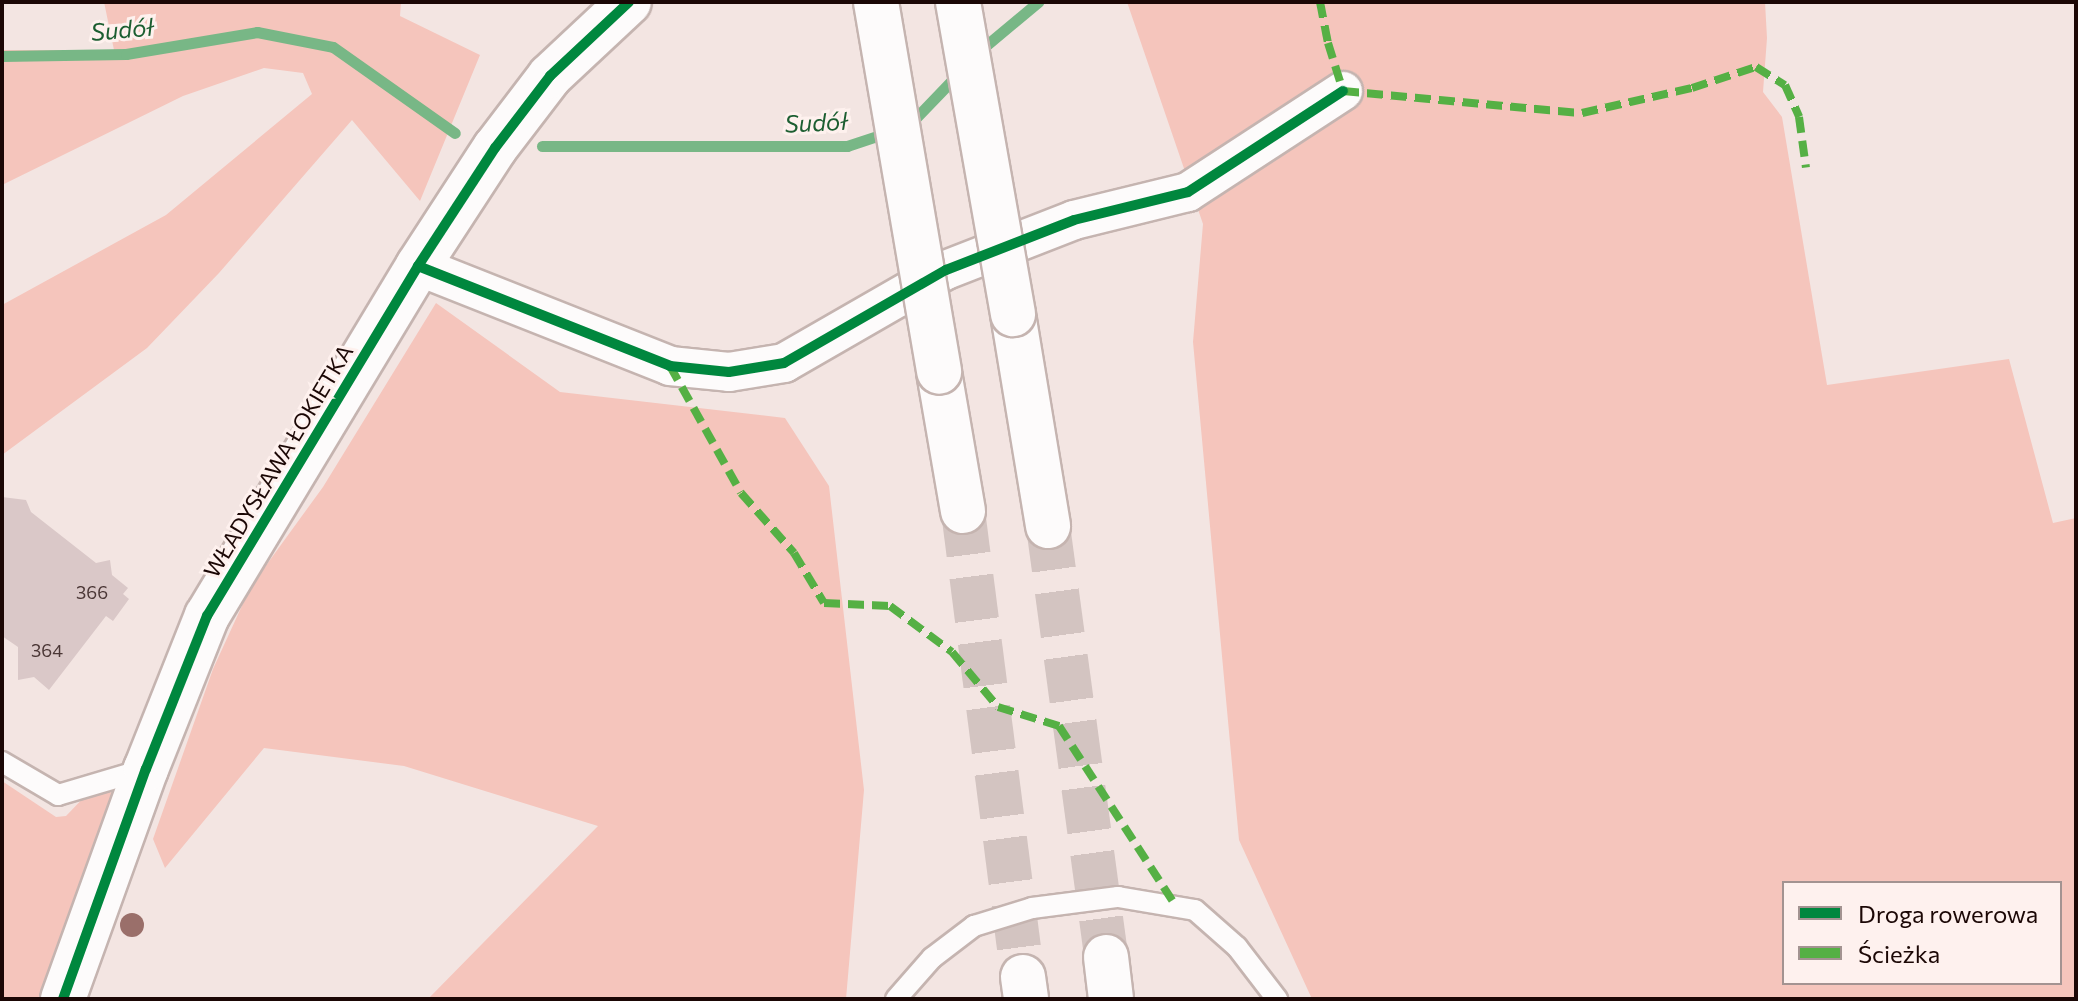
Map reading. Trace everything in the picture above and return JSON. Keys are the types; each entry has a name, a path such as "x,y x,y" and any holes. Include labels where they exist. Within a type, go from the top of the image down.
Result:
{"main road":[{"name":"WŁADYSŁAWA ŁOKIETKA","path":"63,999 146,769 207,616 418,266 495,148 550,76 629,2"},
{"path":"876,2 963,511"},
{"path":"958,2 1048,526"}],"street":[{"path":"418,266 670,366 729,372 784,363 946,270 1074,220 1188,192 1343,91"}],"lane":[{"path":"2,762 58,795 146,769"},
{"path":"896,999 932,958 974,926 1032,908 1118,897 1195,910 1237,947 1277,999"}],"shaded area":[{"path":"104,2 401,2 400,16 480,55 420,201 352,120 219,273 147,348 2,455 2,305 166,215 312,94 303,73 264,68 183,96 2,185 2,38 4,50 114,50"},
{"path":"1127,2 1765,2 1767,38 1763,92 1782,117 1827,385 2009,359 2053,523 2076,518 2076,999 1312,999 1239,840 1193,342 1203,224"},
{"path":"436,303 560,392 785,418 829,486 864,790 846,999 428,999 598,826 404,766 264,748 165,868 153,839 213,669 251,586 323,487"},
{"path":"2,781 56,817 66,816 92,789 115,793 38,999 2,999"}],"building":[{"path":"2,497 26,500 31,512 96,563 110,560 112,575 128,588 123,594 129,599 113,621 106,616 49,690 34,677 18,680 18,647 2,636"}],"waterway":[{"name":"Sudół","path":"977,53 1038,2"},
{"name":"Sudół","path":"2,56 126,54 257,32 333,47 455,133"},
{"name":"Sudół","path":"909,125 960,72"},
{"name":"Sudół","path":"542,146 847,146 889,132"}],"tunnel":[{"path":"963,511 1023,977"},
{"path":"1048,526 1106,957"}],"marked path":[{"path":"1320,2 1328,43 1343,91 1582,113 1692,88 1756,67 1785,85 1799,117 1806,168"},
{"path":"670,366 741,493 794,553 824,603 890,606 952,652 998,707 1059,726 1176,906"}],"cycle path":[{"path":"63,999 146,769 207,616 418,266 495,148 550,76 629,2"},
{"path":"418,266 670,366 729,372 784,363 946,270 1074,220 1188,192 1343,91"}]}
